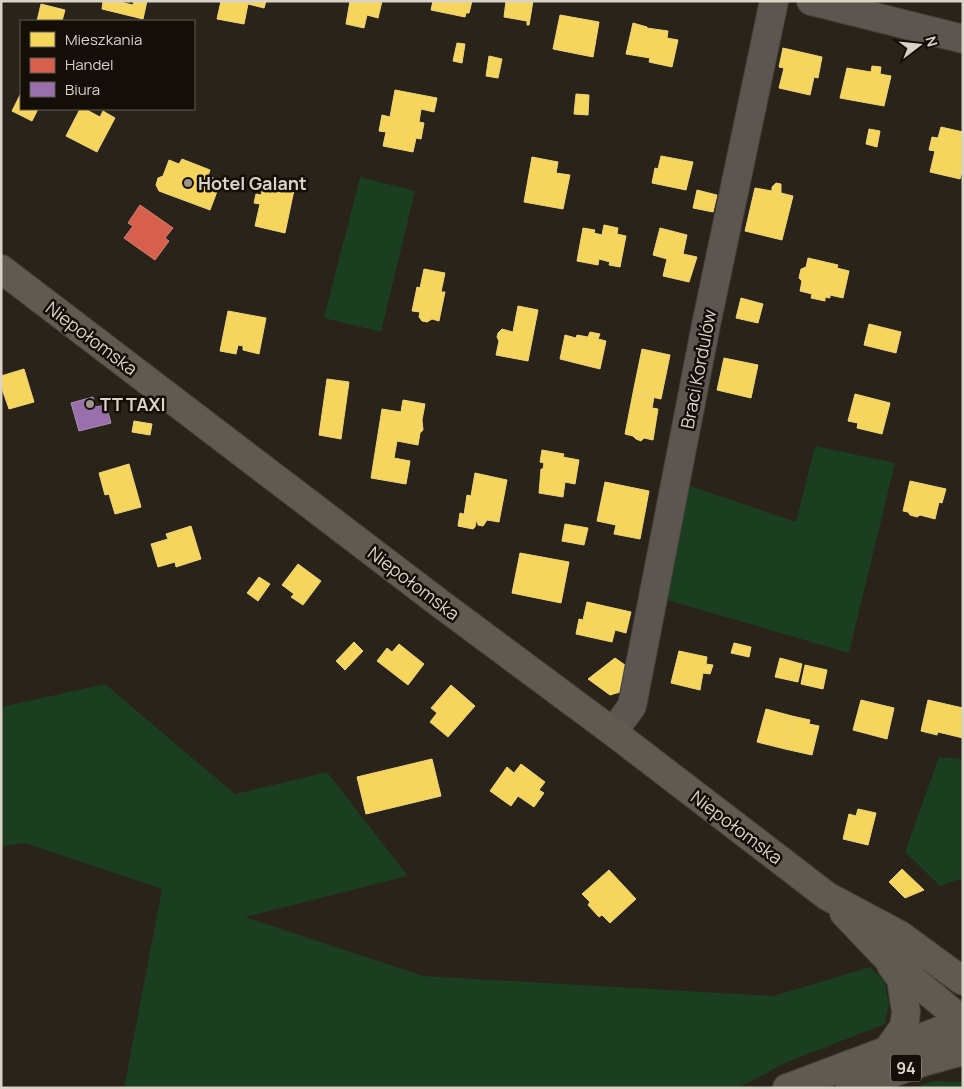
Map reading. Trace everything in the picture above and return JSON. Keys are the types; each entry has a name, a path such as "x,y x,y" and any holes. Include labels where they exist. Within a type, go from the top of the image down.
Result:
{"main road":[{"name":"Niepołomska","path":"1,269 828,896 900,935 963,982"},
{"name":"Niepołomska","path":"828,896 886,958 963,1021"},
{"path":"886,958 901,979 906,1012 904,1027 889,1048"},
{"name":"94","path":"787,1088 963,1021"},
{"name":"94","path":"850,1088 963,1050"},
{"path":"923,1062 963,1065"}],"street":[{"name":"Braci Kordulów","path":"613,732 632,706 706,325 774,1"},
{"path":"811,1 963,39"}],"green space":[{"path":"360,177 415,191 381,332 324,318"},
{"path":"815,446 895,463 849,653 657,597 681,483 796,522"},
{"path":"105,684 235,794 327,772 408,876 245,917 423,976 773,996 870,967 884,980 889,1004 885,1024 785,1063 738,1088 124,1088 162,889 25,843 1,846 1,707"},
{"path":"939,757 963,759 963,878 940,886 905,852"},
{"path":"933,1081 963,1082 963,1088 913,1088"}],"building: Mieszkania":[{"path":"103,1 116,1 133,5 134,1 147,1 143,19 102,9"},
{"path":"221,1 266,1 264,8 248,4 244,24 217,19"},
{"path":"350,1 382,1 378,18 367,15 364,28 346,24"},
{"path":"433,1 472,1 469,13 466,13 465,17 431,10"},
{"path":"506,1 533,1 529,25 527,25 527,21 504,17"},
{"path":"41,4 65,10 62,20 37,20"},
{"path":"560,15 599,22 593,57 553,49"},
{"path":"633,23 647,28 668,31 667,38 678,40 672,67 649,62 650,58 626,54"},
{"path":"457,43 465,44 462,63 453,61"},
{"path":"783,48 822,57 818,78 814,77 810,95 779,88 784,68 779,67"},
{"path":"489,56 502,59 498,78 486,76"},
{"path":"872,66 881,67 880,74 891,76 884,106 840,98 847,68 871,72"},
{"path":"395,90 437,98 434,112 421,109 419,122 424,123 421,139 416,138 413,152 383,146 386,132 379,131 382,115 390,117"},
{"path":"576,94 589,95 588,115 574,114"},
{"path":"20,95 20,110 38,110 32,121 12,111"},
{"path":"79,110 87,110 100,117 103,111 115,118 97,152 66,136"},
{"path":"941,127 963,132 963,168 960,179 930,172 935,151 929,150 932,137 938,138"},
{"path":"869,129 880,131 877,147 866,144"},
{"path":"661,156 693,162 686,190 652,183 655,168 658,169"},
{"path":"532,157 558,162 556,173 570,175 563,209 524,202"},
{"name":"Hotel Galant","path":"182,159 210,170 208,176 221,181 210,210 159,191 156,185 158,178 163,176 169,160 179,164"},
{"path":"776,183 781,184 781,193 793,196 782,240 745,231 755,188 772,191 772,187"},
{"path":"264,184 294,190 285,233 255,226 260,204 254,203 256,194 261,195"},
{"path":"697,190 717,195 713,212 693,208"},
{"path":"604,225 618,228 617,234 626,236 620,267 609,265 610,262 599,259 598,265 577,261 583,228 595,230 594,233 602,235"},
{"path":"660,228 687,235 683,254 697,257 689,282 663,276 667,259 653,255"},
{"path":"808,258 838,265 837,268 849,271 843,298 830,295 830,298 825,297 825,301 811,298 812,294 800,291 802,281 799,278 801,269 806,267"},
{"path":"424,269 445,273 441,292 445,292 439,321 432,319 427,322 422,321 419,317 420,312 412,311 417,287 420,288"},
{"path":"741,298 763,304 758,323 736,318"},
{"path":"518,306 538,310 528,361 496,355 499,341 498,333 502,329 513,332"},
{"path":"228,311 266,318 259,354 243,350 243,346 238,345 236,354 220,351"},
{"path":"869,324 901,332 896,353 864,345"},
{"path":"590,332 600,334 598,339 606,341 600,369 560,359 565,335 576,338 577,335 588,337"},
{"path":"642,349 670,355 661,399 633,393"},
{"path":"724,358 758,365 751,398 717,390"},
{"path":"24,369 34,402 9,409 1,386 1,376"},
{"path":"327,379 349,382 341,439 319,435"},
{"path":"633,393 654,397 652,408 658,409 653,440 644,438 641,441 625,434"},
{"path":"855,394 890,403 882,434 857,428 858,423 848,421"},
{"path":"403,400 425,404 422,420 423,430 420,433 418,445 397,441 394,458 410,461 406,484 371,478 382,409 401,412"},
{"path":"134,421 152,424 150,435 132,432"},
{"path":"542,450 564,454 563,457 579,460 575,484 565,482 563,497 539,493 541,469 543,469 544,463 540,462"},
{"path":"129,464 141,507 115,514 109,494 105,495 99,473"},
{"path":"475,473 507,480 499,522 487,520 483,526 478,525 477,518 464,515 467,495 471,496"},
{"path":"910,481 946,489 942,503 939,502 935,519 920,515 917,517 903,511"},
{"path":"605,482 649,491 640,539 614,534 616,525 597,521"},
{"path":"460,513 477,518 473,529 458,526"},
{"path":"565,524 588,528 584,545 562,541"},
{"path":"191,526 201,559 176,567 175,562 158,567 151,544 168,539 166,534"},
{"path":"520,553 569,562 561,603 512,593"},
{"path":"298,564 321,581 303,605 291,597 294,594 282,585"},
{"path":"259,577 270,584 258,601 247,593"},
{"path":"587,602 631,612 626,633 615,630 612,642 576,634 579,619 583,620"},
{"path":"354,642 363,651 345,670 336,661"},
{"path":"734,643 751,647 749,657 731,653"},
{"path":"399,644 424,664 408,685 377,661 387,648 392,652"},
{"path":"679,651 707,657 706,664 713,665 710,674 703,673 700,690 671,683"},
{"path":"615,658 625,665 620,692 610,695 588,679"},
{"path":"780,658 802,664 798,682 775,677"},
{"path":"805,665 827,670 823,689 801,684"},
{"path":"451,685 475,706 448,737 430,722 437,713 431,708"},
{"path":"861,700 894,708 887,739 853,730"},
{"path":"928,700 963,708 963,738 938,732 937,735 921,731"},
{"path":"766,709 792,716 785,749 757,742"},
{"path":"792,716 810,720 809,724 819,726 812,755 785,749"},
{"path":"432,759 441,796 366,814 357,777"},
{"path":"521,764 545,782 539,790 544,793 534,807 518,796 511,806 490,791 507,767 514,773"},
{"path":"858,809 876,813 868,845 843,839 849,814 856,816"},
{"path":"902,869 924,890 905,898 889,882"},
{"path":"609,870 636,899 610,923 602,915 599,917 588,905 590,902 582,894"}],"building: Handel":[{"path":"140,205 173,228 165,238 169,241 155,260 124,238 133,226 128,223"}],"building: Biura":[{"path":"93,397 96,407 106,405 111,423 79,431 71,403"}],"place":[{"name":"Hotel Galant","path":"188,183"},
{"name":"TT TAXI","path":"90,404"}]}
